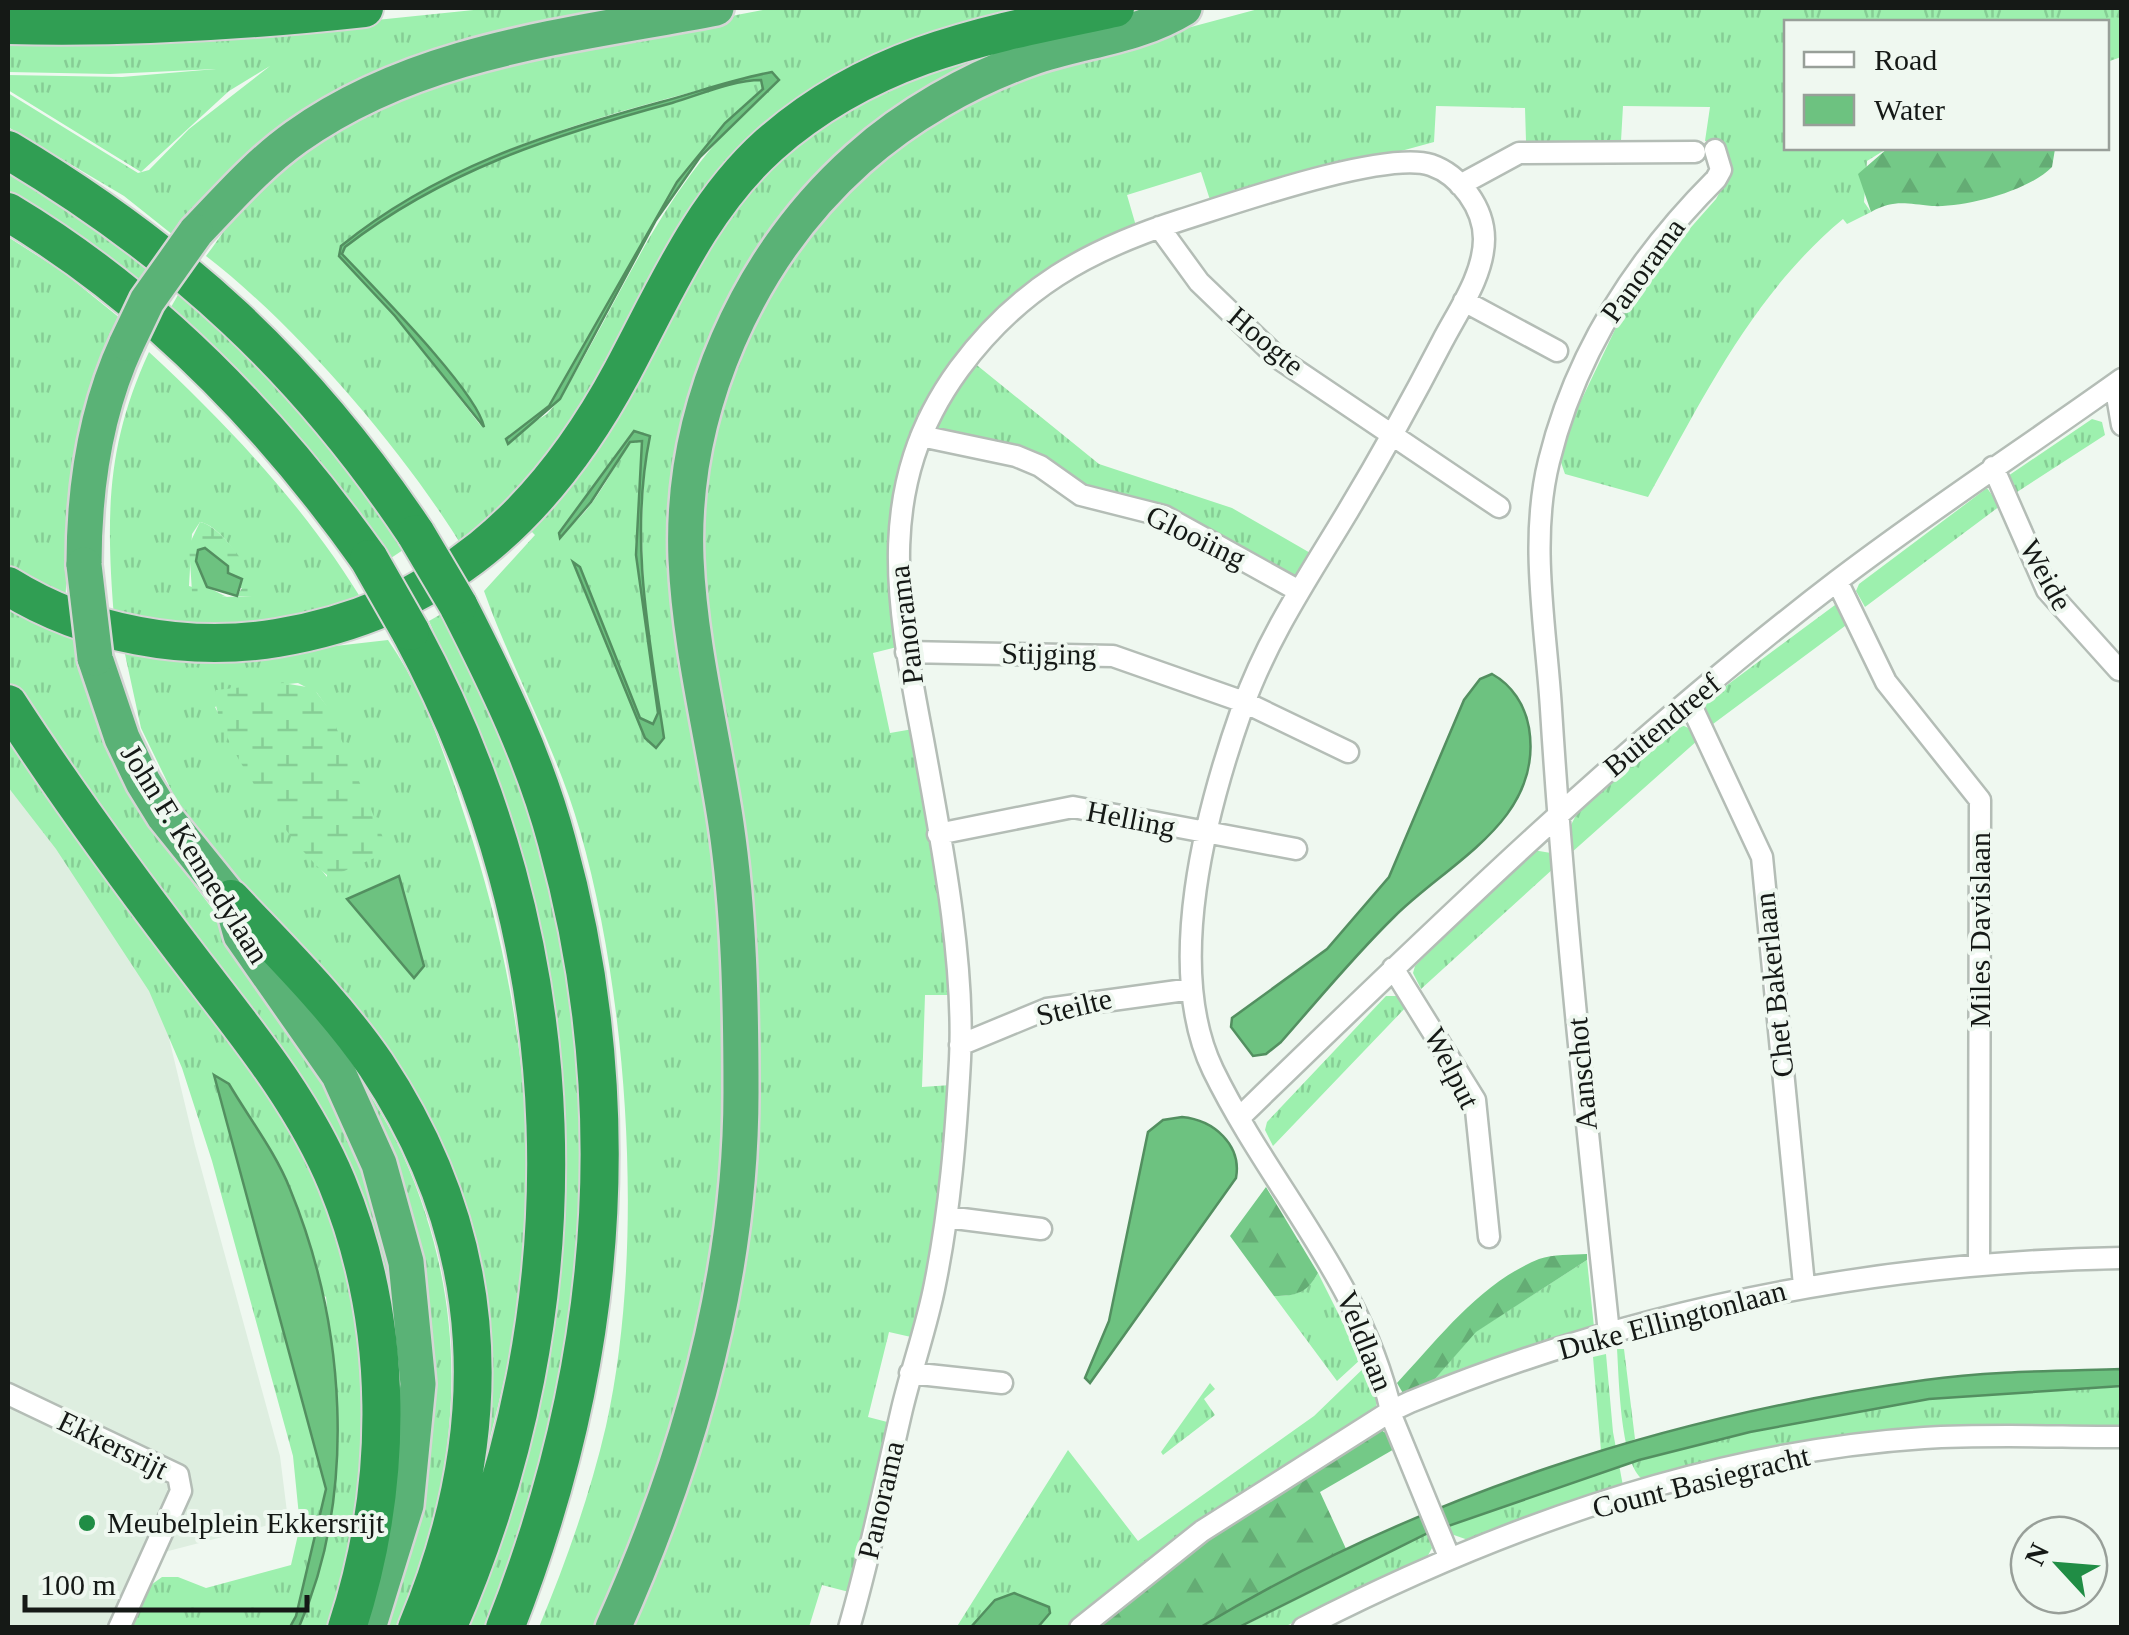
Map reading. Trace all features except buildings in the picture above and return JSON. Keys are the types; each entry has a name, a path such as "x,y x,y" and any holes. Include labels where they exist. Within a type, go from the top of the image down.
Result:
{"highway":[{"path":"8,25 95,27 259,20 364,8"},
{"name":"John F. Kennedylaan","path":"368,1628 406,1505 415,1449 418,1384 406,1262 379,1164 339,1074 242,936 231,899 187,847 143,782 122,738 95,658 84,565 84,523 98,427 127,343 147,301 196,232 292,140 378,88 474,55 716,8"},
{"path":"8,586 91,623 202,644 260,641 317,630 384,611 418,594 504,531 560,471 612,388 707,216 746,168 797,122 858,82 937,48 1116,8"},
{"path":"612,1628 658,1516 713,1339 730,1227 741,1098 739,986 727,829 695,648 686,555 695,450 716,368 773,256 831,185 892,132 985,77 1032,57 1157,24 1184,8"},
{"path":"8,150 118,219 220,302 293,374 362,452 458,605 514,717 558,841 592,1024 600,1120 601,1204 584,1360 552,1495 504,1628"},
{"path":"8,212 126,292 254,412 316,484 369,559 460,730 514,894 538,1031 548,1162 542,1287 523,1401 488,1526 447,1628"},
{"path":"8,704 86,824 262,1054 294,1101 337,1183 366,1280 381,1380 378,1497 348,1628"},
{"path":"231,899 297,968 374,1063 426,1150 460,1246 470,1304 475,1384 470,1454 456,1521 417,1628"}],"street":[{"name":"Panorama","path":"848,1628 910,1372 934,1294 947,1217 960,1046 938,834 898,607 896,541 908,477 921,436 943,391 1000,320 1041,285 1091,252 1159,227 1380,165 1422,162 1444,171 1460,185 1519,153 1705,151 1721,170 1646,255 1583,362 1564,406 1548,466 1540,523 1558,814"},
{"path":"1240,1117 1208,1062 1192,988 1196,870 1259,662 1392,435 1480,266 1484,235 1478,207 1460,185"},
{"name":"Hoogte","path":"1159,227 1200,282 1264,346 1392,435"},
{"path":"1464,301 1557,350"},
{"path":"2118,381 2122,426"},
{"name":"Buitendreef","path":"1240,1117 1558,814 1690,701 1837,581 2118,381"},
{"path":"1392,435 1498,508"},
{"name":"Glooiing","path":"921,436 1016,456 1040,466 1080,496 1164,516 1299,591"},
{"name":"Weide","path":"1993,468 2047,590 2119,670"},
{"name":"Miles Davislaan","path":"1837,581 1886,682 1980,800 1980,1264"},
{"name":"Stijging","path":"906,652 1113,656 1244,702"},
{"name":"Chet Bakerlaan","path":"1690,701 1762,857 1804,1285"},
{"path":"1244,702 1348,752"},
{"name":"Helling","path":"938,834 1073,807 1205,834"},
{"name":"Aanschot","path":"1558,814 1609,1333"},
{"path":"1205,834 1296,849"},
{"name":"Welput","path":"1393,968 1475,1100 1490,1237"},
{"name":"Steilte","path":"960,1046 1047,1009 1192,988"},
{"name":"Veldlaan","path":"1080,1628 1236,1508 1391,1411 1378,1359 1356,1306 1240,1117"},
{"path":"947,1217 1042,1229"},
{"name":"Duke Ellingtonlaan","path":"1391,1411 1609,1333 1804,1285 1980,1264 2122,1258"},
{"path":"910,1372 1002,1382"},
{"name":"Ekkersrijt","path":"8,1394 178,1475 182,1491 119,1628"},
{"path":"1391,1411 1450,1559"},
{"name":"Count Basiegracht","path":"1303,1628 1450,1559 1634,1493 1804,1454 1925,1438 2122,1437"}],"shaded area":[{"path":"8,767 140,918 195,1146 280,1456 288,1520 153,1555 125,1627 8,1627"}],"green space":[{"path":"493,8 672,8 470,46 173,235 124,196 8,127 8,93 138,173 149,170 189,129 270,66 229,91 141,172 8,90 8,75 122,77 216,69 110,74 8,72 8,35 260,32"},
{"path":"773,8 1070,8 801,103 576,429 465,551 412,473 348,393 277,318 206,256 262,184 316,141 375,108 503,61","holes":["772,72 779,80 739,117 679,192 560,399 547,414 506,439 549,406 677,182 725,123 763,89 760,80 585,128 501,158 421,197 345,247 342,254 454,379 481,426 395,316 339,256 341,246 389,211 492,157 658,101"]},
{"path":"1262,8 2121,8 2121,57 2109,61 2109,20 1784,20 1784,150 1885,150 1867,161 1864,202 1871,212 1847,224 1843,219 1783,279 1733,348 1648,497 1565,474 1557,451 1632,294 1716,199 1728,177 1714,141 1705,141 1710,107 1623,106 1621,141 1526,141 1525,108 1436,106 1434,142 1211,203 1201,172 1127,195 1136,226 972,342 895,501 888,590 897,647 873,653 890,733 913,729 941,892 948,995 925,995 922,1087 951,1085 938,1235 911,1337 889,1332 868,1417 895,1424 849,1592 822,1585 809,1627 629,1628 740,1229 698,565 702,485 742,336 784,262 839,194 903,138 1034,69"},
{"path":"1028,37 887,122 692,403 713,839 730,987 718,1224 700,1335 604,1627 539,1627 568,1553 606,1426 625,1284 626,1127 610,972 580,831 559,769 484,591 535,535 532,532 476,576 473,571 691,259 775,157 857,97","holes":["634,431 650,436 642,550 664,738 645,738 574,563 580,567 640,718 653,724 658,713 636,555 642,441 630,441 591,505 559,533"]},
{"path":"1886,150 2055,150 2052,167 2042,176 1995,196 1945,206 1894,204 1871,212 1858,174"},
{"path":"8,167 152,266 136,293 8,202"},
{"path":"8,237 63,272 126,323 68,558 65,603 8,573"},
{"path":"182,288 284,383 412,544 391,558 323,472 167,314"},
{"path":"149,352 268,473 321,539 368,610 258,633 114,617 112,482 124,418","holes":["200,522 209,525 235,552 248,576 252,596 225,597 189,586 192,534"]},
{"path":"973,362 1099,464 1232,508 1312,554 1295,582 933,430"},
{"path":"2092,419 2102,422 2105,435 2014,494 2005,478"},
{"path":"1987,488 2000,506 1865,607 1856,591 1859,584"},
{"path":"200,522 218,532 237,553 251,577 253,596 237,596 242,588 207,587 227,597 192,592 189,545"},
{"path":"8,603 73,633 80,664 147,822 272,988 332,1081 397,1256 411,1377 384,1498 339,1176 8,694"},
{"path":"1835,605 1849,623 1713,724 1705,708 1707,700"},
{"path":"443,613 500,721 544,845 568,944 590,1164 562,1412 492,1627 464,1627 503,1533 522,1466 561,1162 475,728 429,621"},
{"path":"388,640 424,704 442,750 498,933 525,1107 526,1225 513,1336 476,1491 437,1139 210,853 177,802 141,728 123,645 265,654","holes":["298,683 317,693 327,707 327,877 254,783 215,707 249,688","399,876 424,966 412,977 347,898"]},
{"path":"283,683 313,688 327,706 387,847 384,854 330,877 277,819 257,790 216,708 216,690"},
{"path":"8,714 329,1179 374,1380 341,1627 299,1627 314,1587 331,1506 333,1381 326,1297 259,1245 326,1490 296,1616 290,1627 131,1627 151,1585 162,1577 178,1577 206,1588 291,1565 300,1526 293,1456 212,1161 182,1068 149,991 56,849 8,787"},
{"path":"1672,727 1693,730 1698,740 1571,853 1569,829 1578,811"},
{"path":"1533,850 1551,853 1554,868 1421,989 1413,973 1415,966"},
{"path":"1386,996 1405,996 1409,1004 1273,1146 1265,1130 1267,1122"},
{"path":"357,1073 397,1143 425,1213 441,1272 449,1332 447,1450 436,1509 397,1627 376,1627 426,1377"},
{"path":"1266,1187 1318,1273 1310,1285 1295,1294 1274,1296 1230,1236"},
{"path":"1587,1254 1587,1260 1476,1332 1428,1387 1404,1395 1397,1383 1462,1313 1498,1282 1539,1259"},
{"path":"1587,1260 1594,1327 1463,1368 1428,1387 1475,1332"},
{"path":"1318,1273 1361,1359 1337,1381 1274,1296 1300,1292"},
{"path":"1617,1349 1624,1349 1635,1439 1631,1441 1638,1461 1750,1432 1929,1399 2121,1387 2121,1429 1925,1430 1646,1481 1637,1474 1626,1442"},
{"path":"1606,1354 1613,1432 1623,1486 1471,1541 1451,1534 1448,1525 1615,1468 1610,1448 1601,1451 1593,1357"},
{"path":"1370,1362 1379,1397 1374,1412 1119,1586 1069,1627 956,1628 1068,1450 1138,1541 1314,1416"},
{"path":"1210,1383 1215,1389 1204,1399 1215,1415 1163,1455 1161,1452"},
{"path":"1381,1430 1392,1437 1396,1448 1320,1492 1347,1551 1199,1627 1091,1628 1180,1556"},
{"path":"1428,1533 1432,1548 1426,1559 1284,1627 1239,1628"}],"water":[{"path":"772,72 779,80 700,157 656,220 560,399 508,444 506,439 549,406 677,182 725,123 763,89 761,80 716,88 501,158 421,197 345,247 342,254 444,365 484,427 395,316 339,256 341,246 377,219 493,157 575,127"},
{"path":"634,431 650,436 641,550 647,625 664,738 656,748 645,738 573,562 580,567 640,718 653,724 658,713 636,555 642,441 630,442 591,502 560,538 559,533"},
{"path":"205,548 228,566 228,573 242,579 237,596 207,587 196,561 198,550"},
{"path":"1492,674 1516,696 1529,728 1530,760 1522,789 1507,814 1488,836 1379,932 1281,1042 1266,1054 1253,1056 1231,1027 1232,1018 1327,949 1389,877 1464,700 1480,679"},
{"path":"399,876 424,966 414,978 347,899"},
{"path":"214,1075 229,1084 290,1189 309,1241 333,1351 337,1464 318,1575 299,1627 290,1627 296,1616 326,1489"},
{"path":"1182,1117 1205,1123 1223,1136 1235,1155 1236,1178 1090,1383 1085,1378 1109,1321 1148,1132 1163,1120"},
{"path":"2121,1369 2121,1386 1929,1399 1750,1432 1639,1460 1428,1533 1239,1627 1199,1628 1370,1538 1459,1500 1642,1439 1830,1395 1925,1380"},
{"path":"1014,1593 1049,1607 1050,1613 1038,1627 971,1627 995,1600"}],"place":[{"name":"Meubelplein Ekkersrijt","path":"87,1523"}]}
